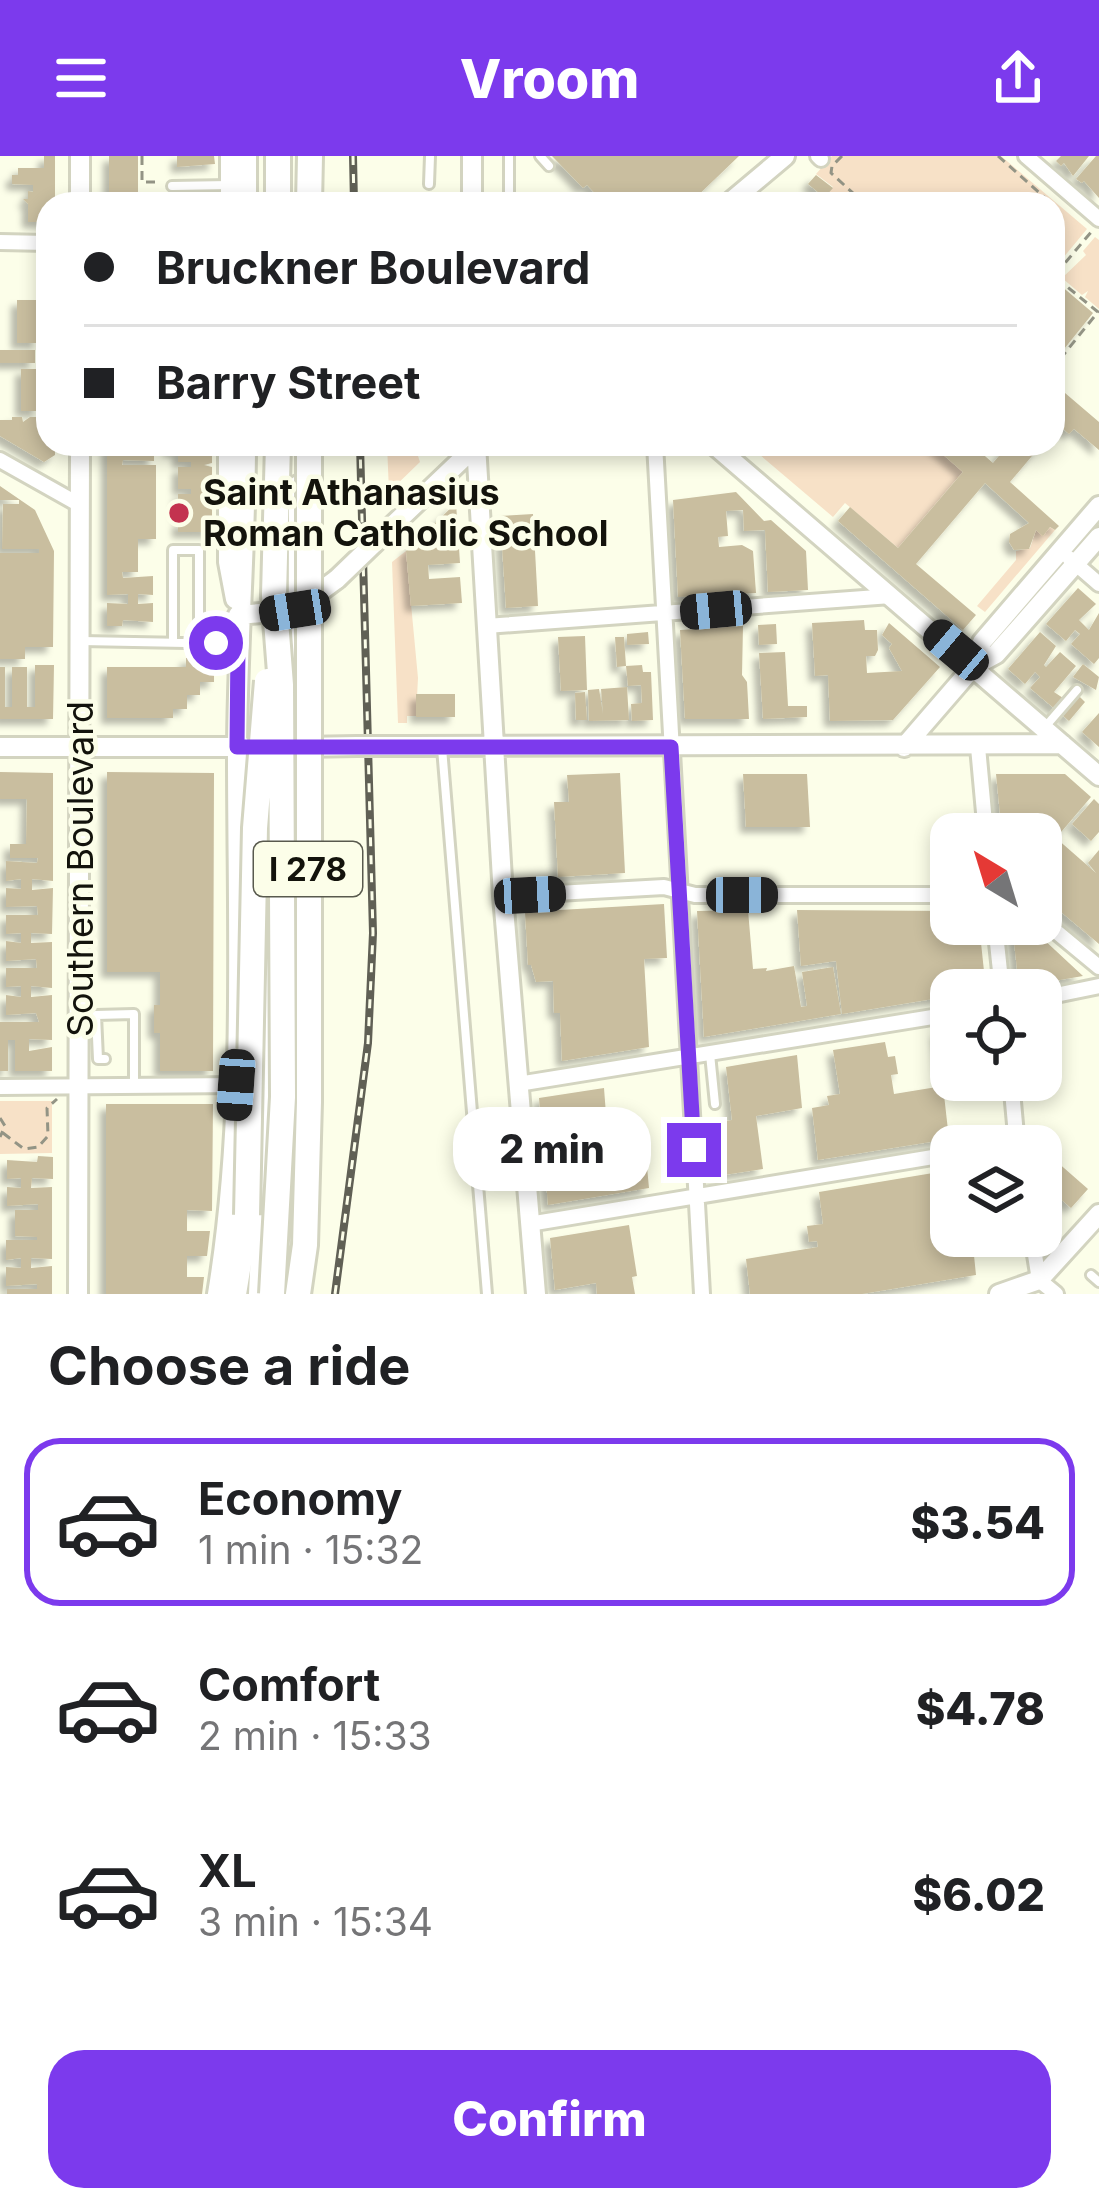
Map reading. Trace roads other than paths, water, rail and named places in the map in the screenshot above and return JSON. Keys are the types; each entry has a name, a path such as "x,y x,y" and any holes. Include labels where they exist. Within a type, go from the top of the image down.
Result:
{"highway":[{"path":"275,192 276,156"},
{"path":"306,156 306,192"},
{"name":"I 278","path":"272,1294 284,1097 274,456"},
{"name":"I 278","path":"298,1294 309,1102 309,456"},
{"path":"234,1294 247,1215 255,828 280,606"}],"main road":[{"path":"80,156 80,192"},
{"path":"230,156 230,192"},
{"path":"247,156 247,192"},
{"path":"472,156 472,192"},
{"path":"744,188 767,156"},
{"path":"740,192 784,156"},
{"name":"Southern Boulevard","path":"77,1294 79,1087 97,1030 80,747 80,456"},
{"path":"229,456 227,562 238,615"},
{"path":"218,1294 236,1085 238,615 246,566 246,456"},
{"path":"258,1294 268,1085 267,834 280,606 297,456"},
{"path":"238,615 280,606 337,579 465,456"},
{"path":"478,456 503,896 536,1294"},
{"path":"727,456 1099,776"},
{"path":"904,747 974,666 996,653 1068,557 1099,506"},
{"path":"1068,557 1099,537"},
{"path":"280,606 296,747 297,1085 284,1294"},
{"path":"0,747 1062,744"},
{"path":"999,1294 1039,1280 1099,1214"}],"street":[{"path":"1026,156 1062,192"},
{"path":"1065,195 1095,225"},
{"path":"0,242 36,242"},
{"path":"656,456 702,1294"},
{"path":"0,460 80,505"},
{"path":"1068,557 1099,584"},
{"path":"486,626 891,596"},
{"path":"978,747 984,813"},
{"path":"503,896 664,887 695,895 930,896"},
{"path":"1062,937 1099,968"},
{"path":"1062,994 1099,986"},
{"path":"518,1084 930,1017"},
{"path":"0,1087 297,1085"},
{"path":"529,1224 930,1157"},
{"path":"1035,1257 1039,1280 1056,1294"}],"lane":[{"path":"429,184 430,156"},
{"path":"509,156 509,192"},
{"path":"540,156 549,166"},
{"path":"172,186 216,192"},
{"path":"173,642 173,550 199,550 199,643"},
{"path":"80,641 238,644"},
{"path":"1044,729 1077,690"},
{"path":"442,747 487,1294"},
{"path":"102,1052 96,1015 134,1014 129,1054 134,1086"},
{"path":"709,1053 715,1104"}],"railway":[{"path":"353,156 354,192"},
{"path":"335,1294 368,1043 373,933 360,456"}],"place":[{"name":"Saint Athanasius Roman Catholic School","path":"179,513"}]}
